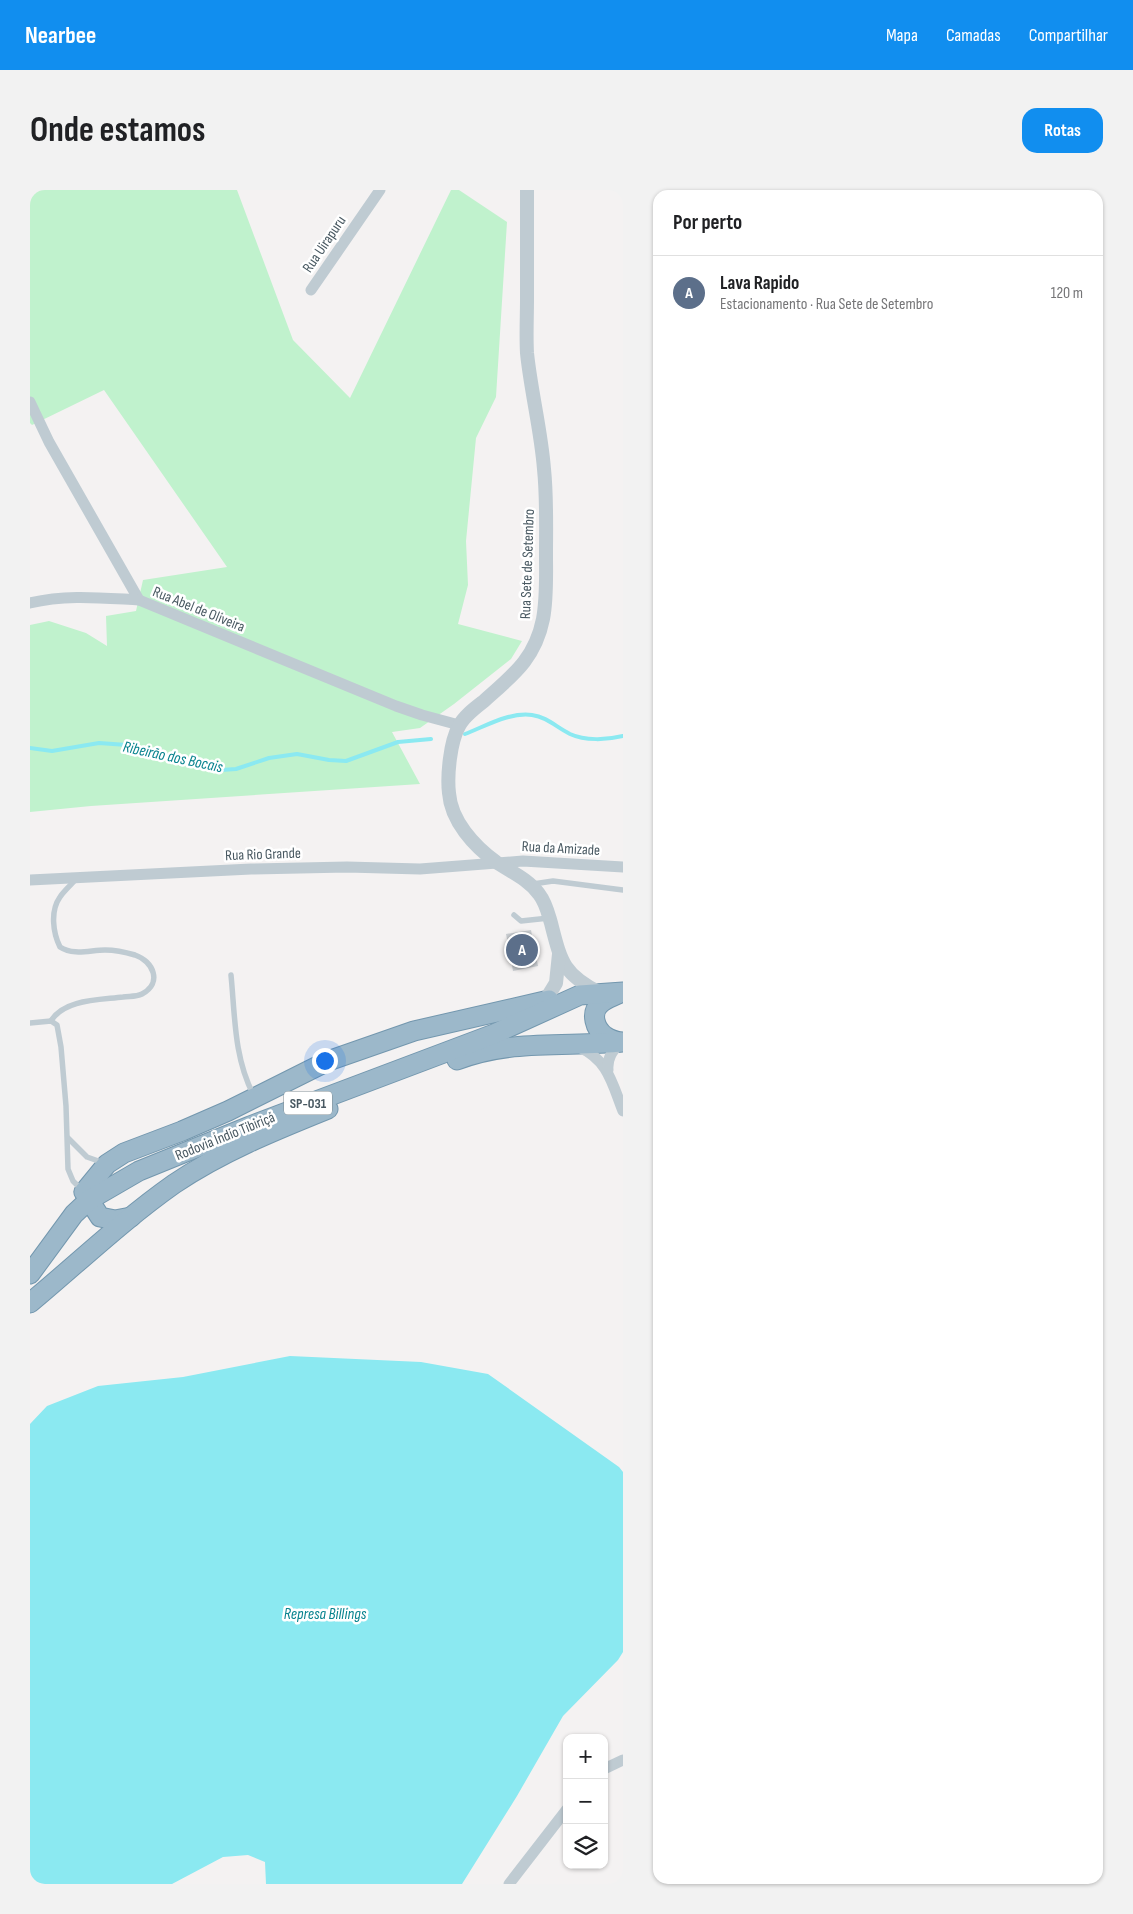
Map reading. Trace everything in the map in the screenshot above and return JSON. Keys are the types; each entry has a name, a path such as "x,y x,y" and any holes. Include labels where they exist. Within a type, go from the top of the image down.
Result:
{"highway":[{"name":"Rodovia Índio Tibiriçá","path":"30,1274 86,1196 178,1154 494,1034 580,996 622,992"},
{"path":"621,1042 607,1038 600,1033 594,1017 600,1004 622,992"},
{"path":"131,1217 115,1220 100,1217 86,1196 108,1164 124,1153 182,1131 255,1098 328,1061 361,1048 414,1031 545,1001 580,996"},
{"name":"Rodovia Índio Tibiriçá","path":"30,1303 131,1217 175,1184 217,1159 358,1097 464,1057 492,1050 544,1044 621,1042"}],"street":[{"name":"Rua Uirapuru","path":"311,290 380,190"},
{"name":"Rua Sete de Setembro","path":"527,190 527,352 546,492 545,598 543,618 535,646 519,670 459,725 449,768 448,793 456,818 475,845 531,884 540,894 546,905 559,954 566,968 574,978 600,993"},
{"name":"Rua Abel de Oliveira","path":"30,402 49,442 139,600 396,706 459,725"},
{"path":"30,603 47,599 69,598 139,600"},
{"name":"Rua da Amizade","path":"497,862 556,862 623,867"},
{"name":"Rua Rio Grande","path":"30,880 250,869 420,868 497,862"},
{"name":"Rua Sete de Setembro","path":"545,1001 556,982 559,954"},
{"path":"621,1042 611,1053 607,1061 608,1070 623,1111"},
{"path":"573,1044 590,1052 608,1070"},
{"path":"608,1767 623,1760"},
{"path":"509,1884 563,1814"}],"lane":[{"path":"50,1022 55,1013 62,1008 75,1004 143,993 152,984 154,973 149,963 141,957 103,950 66,951 60,947 55,932 55,906 60,897 76,879"},
{"path":"531,884 553,882 623,890"},
{"path":"514,915 522,921 550,918"},
{"path":"231,975 238,1053 244,1076 255,1098"},
{"path":"30,1023 50,1022 57,1025 59,1031 68,1138 69,1174 86,1196"},
{"path":"68,1138 86,1157 108,1164"}],"green space":[{"path":"30,190 237,190 293,340 350,398 451,190 459,190 507,222 496,397 476,438 466,541 468,585 458,624 522,641 511,659 420,728 392,732 420,784 91,806 30,812 30,625 49,621 86,633 107,646 106,616 136,611 143,580 227,567 104,390 32,425 30,423"}],"water":[{"name":"Represa Billings","path":"290,1356 421,1362 488,1374 619,1467 623,1472 623,1652 618,1660 563,1716 517,1796 462,1884 266,1884 265,1862 248,1855 223,1857 172,1884 30,1884 30,1424 47,1406 98,1386 183,1377"}],"building":[{"path":"531,930 538,966 513,971 506,934"}],"waterway":[{"name":"Ribeirão dos Bocais","path":"465,734 498,720 532,715 582,738 603,739 623,736"},
{"name":"Ribeirão dos Bocais","path":"30,748 52,751 99,743 127,745 221,770 236,769 269,758 297,754 346,761 398,742 431,739"}],"place":[{"name":"Lava Rapido","path":"522,950"}]}
